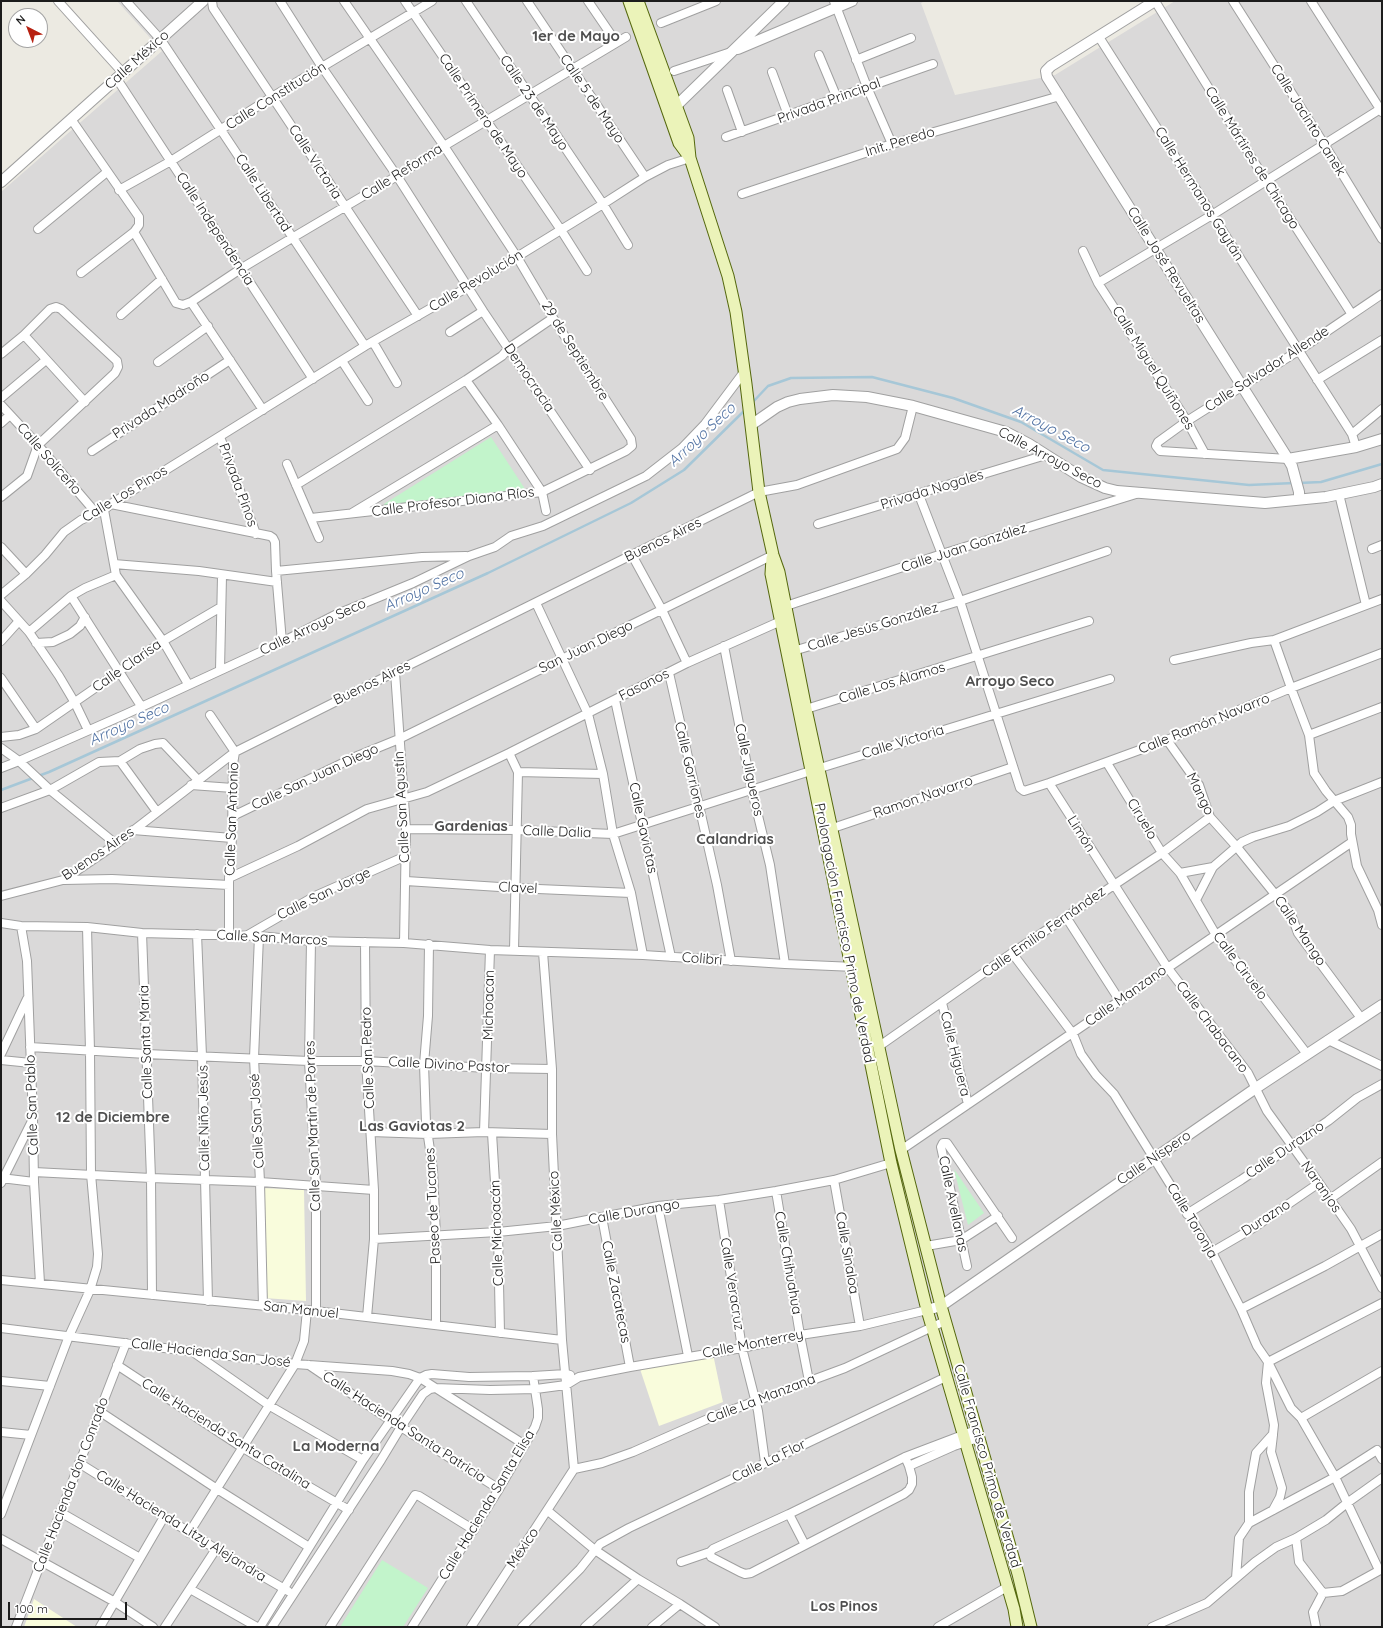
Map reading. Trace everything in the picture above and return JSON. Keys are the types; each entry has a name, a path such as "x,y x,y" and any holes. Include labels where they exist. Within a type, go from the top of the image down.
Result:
{"main road":[{"path":"629,1 669,113 678,143 690,158"},
{"path":"638,1 677,104 688,138 690,158 728,276 736,312 744,372"},
{"name":"Prolongación Francisco Primo de Verdad","path":"744,372 759,492 786,606 791,652 856,967 878,1047 900,1150 941,1306"},
{"name":"Prolongación Francisco Primo de Verdad","path":"773,555 771,574 780,620 791,652 806,709 815,769 833,828 891,1163 927,1310"},
{"name":"Calle Francisco Primo de Verdad","path":"941,1306 1018,1574 1031,1627"},
{"name":"Calle Francisco Primo de Verdad","path":"927,1310 1007,1587 1017,1627"}],"street":[{"name":"Calle Independencia","path":"58,1 120,76 171,161 313,379"},
{"name":"Calle Libertad","path":"126,1 161,40 292,238 397,383"},
{"name":"Democracia","path":"280,1 322,67 397,176 483,311 590,470"},
{"name":"29 de Septiembre","path":"344,1 444,146 517,256 553,318 631,439 632,446"},
{"name":"Calle Primero de Mayo","path":"405,1 561,230 587,271"},
{"name":"Calle Constitución","path":"119,190 171,161 272,97 432,1"},
{"name":"Calle 23 de Mayo","path":"466,1 603,204 628,245"},
{"name":"Calle 5 de Mayo","path":"527,1 645,177"},
{"path":"588,1 616,42"},
{"path":"661,23 716,1"},
{"path":"669,113 784,1"},
{"path":"674,71 732,51 835,4 852,1"},
{"path":"1099,37 1155,1"},
{"name":"Calle Mártires de Chicago","path":"1155,1 1266,181 1352,313"},
{"name":"Calle Jacinto Canek","path":"1233,1 1324,144 1382,239"},
{"path":"1098,283 1212,215 1324,144 1381,110 1311,1"},
{"name":"Calle México","path":"1,182 206,2"},
{"name":"Calle Victoria","path":"206,2 272,97 418,316"},
{"path":"835,4 856,60 892,144"},
{"name":"Calle Reforma","path":"162,279 176,303 183,305 191,302 242,268 626,37"},
{"name":"Calle José Revueltas","path":"1099,37 1051,66 1046,71 1047,77 1290,462 1299,495"},
{"name":"Calle Hermanos Gaytán","path":"1099,37 1352,434 1356,447"},
{"path":"856,60 911,38"},
{"path":"819,55 837,98"},
{"name":"Privada Principal","path":"726,137 933,64"},
{"path":"772,72 788,115"},
{"path":"727,90 742,132"},
{"name":"Init. Peredo","path":"742,194 892,144 1060,96"},
{"path":"71,119 139,217 139,225 134,232 81,273"},
{"name":"Calle Revolución","path":"264,410 369,344 468,287 645,177 668,165 690,158"},
{"path":"38,229 107,172"},
{"path":"121,315 162,279 134,232"},
{"name":"Calle Miguel Quiñones","path":"1083,251 1098,283 1187,421 1205,454"},
{"name":"Calle Salvador Allende","path":"1205,454 1160,451 1156,446 1158,442 1187,421 1298,351 1382,294"},
{"path":"191,302 264,410"},
{"path":"1,354 24,335 50,309 56,307 61,309 117,361 118,367 115,373 85,402 38,444 27,476 1,497"},
{"path":"450,332 483,311"},
{"path":"296,485 466,380 502,356 509,348 553,318"},
{"path":"158,362 208,326"},
{"path":"24,335 85,402"},
{"path":"1317,380 1382,340"},
{"path":"1,398 46,360"},
{"name":"Privada Madroño","path":"92,451 230,360"},
{"path":"342,361 368,401"},
{"name":"Calle Arroyo Seco","path":"1,768 22,763 88,730 282,642 335,615 413,583 469,556 495,547 511,536 543,526 646,476 682,448 705,424 744,372"},
{"path":"466,380 498,425 542,492 546,511"},
{"name":"Calle Arroyo Seco","path":"751,422 788,402 815,396 833,395 867,397 913,406 1006,432 1029,444 1081,478 1105,488 1117,491 1265,503 1299,495 1339,494 1382,484"},
{"name":"Calle Soliceño","path":"1,405 100,512"},
{"name":"Buenos Aires","path":"1,896 63,880 116,844 194,782 235,752 395,672 759,492 797,485 897,448 902,444 906,434 913,406"},
{"path":"1352,434 1382,409"},
{"name":"Calle Los Pinos","path":"1,595 26,574 45,555 64,532 81,520 100,512 264,410"},
{"path":"1,423 10,415"},
{"path":"350,514 498,425"},
{"name":"Privada Pinos","path":"220,437 256,534"},
{"path":"1205,454 1290,462 1356,447 1382,438"},
{"name":"Calle Profesor Diana Ríos","path":"311,518 542,492 590,470 626,451 632,446"},
{"name":"Privada Nogales","path":"818,524 919,495 1046,455"},
{"path":"287,464 319,538"},
{"name":"Calle Juan González","path":"786,606 942,554 1142,492"},
{"path":"1339,494 1366,605"},
{"path":"919,495 960,602 1013,767"},
{"path":"111,504 270,536 273,538 275,542 282,642"},
{"path":"100,512 116,575 163,642 188,684"},
{"path":"1372,549 1382,546"},
{"path":"1,547 26,574"},
{"name":"Calle Jesús González","path":"791,652 960,602 1107,551"},
{"path":"632,555 662,610 687,664"},
{"name":"San Juan Diego","path":"399,738 773,555"},
{"path":"276,571 422,557 469,556"},
{"path":"114,564 199,572 277,582"},
{"path":"29,632 72,596 85,588 116,575"},
{"path":"220,670 222,576"},
{"path":"72,596 141,706"},
{"path":"1174,660 1274,640 1382,599"},
{"path":"1,601 29,632 59,676 75,703 88,730"},
{"path":"536,603 588,714 603,774 612,834 630,893 643,955"},
{"name":"Calle Clarisa","path":"1,737 19,735 36,729 163,642 221,607"},
{"path":"36,643 53,642 70,634 80,626 85,617"},
{"name":"Fasanos","path":"229,882 367,809 404,800 427,792 780,620"},
{"path":"1,642 19,621"},
{"name":"Calle Los Álamos","path":"806,709 977,657 1088,621"},
{"path":"1274,640 1290,688 1309,735 1314,773 1326,792 1348,817 1351,826 1352,842 1357,866 1378,910 1382,926"},
{"name":"Calle Jilgueros","path":"724,646 752,790 770,865 785,964"},
{"name":"Calle Ramón Navarro","path":"1013,767 1020,788 1024,791 1107,763 1167,740 1290,688 1382,653"},
{"name":"Calle San Agustín","path":"395,672 406,829 404,943"},
{"name":"Calle Gorriones","path":"669,673 717,885 731,961"},
{"path":"1,678 36,729"},
{"name":"Calle Victoria","path":"698,806 1110,679"},
{"name":"Calle Gaviotas","path":"615,700 671,956"},
{"path":"1309,735 1382,706"},
{"path":"210,715 235,752"},
{"name":"Calle San Juan Diego","path":"233,816 355,757 399,738"},
{"name":"Mango","path":"1167,740 1199,786 1210,817 1236,846"},
{"path":"1,808 50,790 99,762 120,761 140,749 155,744 163,744 194,782 233,788"},
{"path":"1,748 22,763 43,784 116,844"},
{"name":"Calle San Antonio","path":"229,936 229,882 235,752"},
{"path":"509,753 518,772 514,950"},
{"path":"120,761 157,812"},
{"name":"Ciruelo","path":"1107,763 1162,853 1180,873"},
{"name":"Ramon Navarro","path":"833,828 1013,767"},
{"path":"518,772 603,774"},
{"path":"1196,900 1213,867 1236,846 1253,837 1289,826 1317,812 1334,801 1382,782"},
{"name":"Limón","path":"1049,783 1167,967"},
{"name":"Calle Dalia","path":"406,829 517,830 612,834 698,806"},
{"name":"Calle Emilio Fernández","path":"878,1047 1012,953 1162,853 1210,817"},
{"path":"133,830 232,838"},
{"name":"Calle Manzano","path":"900,1150 1073,1034 1167,967 1352,842"},
{"name":"Calle Mango","path":"1236,846 1291,914 1298,933 1361,1018"},
{"name":"Calle San Jorge","path":"245,936 315,896 406,856"},
{"path":"1180,873 1213,867"},
{"name":"Calle Ciruelo","path":"1180,873 1216,935 1307,1054"},
{"path":"63,880 112,879 229,882"},
{"name":"Clavel","path":"406,881 630,893"},
{"path":"1066,917 1120,1001"},
{"name":"Calle San Marcos","path":"1,923 21,926 87,927 142,932 429,944 490,950 543,952"},
{"name":"Calle San Pablo","path":"21,926 27,961 34,1182 40,1284"},
{"path":"1,1514 69,1336 90,1290 96,1272 98,1254 91,1174 87,927"},
{"name":"Calle Santa María","path":"142,932 151,1178 152,1295"},
{"name":"Calle Niño Jesús","path":"197,934 202,1056 208,1301"},
{"name":"Calle San José","path":"259,936 254,1058 260,1182 263,1306"},
{"name":"Calle San Martín de Porres","path":"311,940 309,1061 316,1186 316,1311"},
{"name":"Calle San Pedro","path":"365,942 366,1061 374,1190 374,1239 367,1317"},
{"name":"Paseo de Tucanes","path":"429,944 428,1016 424,1064 426,1123 433,1170 436,1237 436,1325"},
{"name":"Michoacan","path":"488,1132 487,1068 490,950"},
{"name":"Calle México","path":"543,952 552,1069 552,1134 562,1340 574,1469"},
{"name":"Colibri","path":"543,952 671,956 731,961 856,967"},
{"name":"Calle Toronja","path":"1012,953 1073,1034 1081,1054 1096,1075 1114,1094 1187,1214 1212,1252 1241,1309 1256,1346 1268,1362 1291,1408 1301,1418 1335,1477 1380,1569"},
{"name":"Calle Chabacano","path":"1167,967 1239,1059 1256,1088"},
{"path":"1,1054 28,998"},
{"name":"Calle Higuera","path":"942,1003 968,1104"},
{"name":"Calle Níspero","path":"927,1310 941,1306 1256,1088 1382,1005"},
{"path":"1328,1040 1382,1066"},
{"name":"Calle Divino Pastor","path":"30,1047 309,1061 366,1061 487,1068 552,1069"},
{"path":"1,1060 31,1063"},
{"name":"Calle Durazno","path":"1187,1214 1241,1180 1328,1121 1357,1098 1382,1084"},
{"name":"Naranjos","path":"1256,1088 1266,1111 1292,1145 1351,1229 1359,1247 1382,1288"},
{"path":"33,1119 2,1180 34,1182"},
{"path":"371,1132 428,1134 488,1132 552,1134"},
{"name":"Calle Michoacán","path":"488,1132 498,1232 500,1333"},
{"name":"Calle Avellanas","path":"967,1266 941,1147 943,1143 947,1143 998,1216"},
{"path":"1330,1199 1382,1162"},
{"name":"Calle Durango","path":"374,1239 436,1237 556,1226 658,1206 719,1200 776,1191 834,1180 891,1163"},
{"path":"34,1172 260,1182 374,1190"},
{"name":"Calle Sinaloa","path":"834,1180 860,1326"},
{"name":"Durazno","path":"1212,1252 1255,1227 1319,1183"},
{"name":"Calle Chihuahua","path":"776,1191 809,1381"},
{"name":"Calle Veracruz","path":"719,1200 742,1348 754,1401 758,1412 765,1462"},
{"path":"658,1206 688,1356"},
{"path":"926,1246 961,1240 998,1216 1012,1238"},
{"name":"Calle Zacatecas","path":"602,1217 630,1367"},
{"path":"1241,1309 1292,1284 1382,1234"},
{"name":"San Manuel","path":"1,1280 90,1290 307,1310 562,1340"},
{"path":"1273,1510 1280,1497 1282,1488 1271,1452 1274,1424 1266,1383 1268,1362 1382,1303"},
{"path":"189,1533 295,1364 304,1341 307,1310"},
{"name":"Calle Monterrey","path":"566,1385 579,1377 688,1356 742,1348 800,1335 860,1326 927,1310"},
{"name":"Calle La Manzana","path":"574,1469 602,1463 632,1452 710,1418 845,1368 945,1321"},
{"name":"Calle Hacienda San José","path":"1,1328 126,1342 295,1364 392,1371 420,1378 525,1445"},
{"name":"Calle Hacienda don Conrado","path":"16,1627 126,1342"},
{"path":"192,1351 270,1406 363,1460"},
{"name":"Calle Hacienda Santa Catalina","path":"117,1364 243,1448 349,1510"},
{"name":"Calle Hacienda Santa Patricia","path":"308,1364 390,1420 499,1490"},
{"path":"1301,1418 1382,1371"},
{"name":"Calle Hacienda San José","path":"420,1378 432,1374 469,1377 566,1374"},
{"name":"Calle Monterrey","path":"566,1374 579,1377"},
{"name":"Calle Hacienda Santa Elisa","path":"412,1627 499,1490 535,1427 538,1418 536,1389 533,1376"},
{"name":"Calle La Flor","path":"522,1627 580,1569 600,1544 629,1528 765,1462 946,1377"},
{"path":"190,1589 258,1627 363,1460 420,1378"},
{"path":"1,1381 50,1386"},
{"path":"272,1627 423,1394 435,1388 490,1390 536,1389 566,1385"},
{"path":"99,1411 217,1489 309,1547"},
{"path":"1,1432 31,1435"},
{"path":"681,1562 710,1552 713,1549 789,1514 905,1457 977,1434"},
{"path":"1249,1523 1249,1492 1256,1453 1273,1434"},
{"path":"909,1466 964,1439"},
{"path":"1236,1578 1239,1538 1249,1523 1335,1477 1377,1450 1382,1459"},
{"path":"710,1552 713,1559 745,1574 751,1573 904,1494 909,1490 912,1484 909,1466 905,1457"},
{"name":"Calle Hacienda Litzy Alejandra","path":"79,1463 189,1533 293,1594"},
{"name":"México","path":"475,1625 574,1469"},
{"path":"1152,1627 1207,1604 1236,1578 1276,1547 1296,1538 1326,1520 1382,1478"},
{"path":"330,1627 415,1495 474,1530"},
{"path":"548,1511 595,1550 638,1580 680,1604 715,1627"},
{"path":"60,1512 140,1558"},
{"path":"789,1514 805,1545"},
{"path":"100,1627 164,1517"},
{"path":"1296,1538 1299,1562 1323,1593"},
{"path":"1,1539 115,1602 153,1627"},
{"path":"165,1627 216,1549"},
{"path":"1323,1593 1342,1591 1380,1569"},
{"path":"585,1627 638,1580"},
{"path":"938,1627 1007,1587"},
{"path":"1316,1627 1313,1612 1323,1593"},
{"path":"652,1627 680,1604"}],"shaded area":[{"path":"117,1 925,1 921,3 955,95 1055,75 1175,1 1382,1 1382,1627 1,1627 1,192 162,51"},
{"path":"261,1188 304,1190 306,1301 264,1298"},
{"path":"713,1354 723,1402 659,1426 640,1369"},
{"path":"34,1599 77,1627 24,1627"}],"green space":[{"path":"491,437 525,489 384,506 384,504"},
{"path":"954,1169 984,1213 968,1225"},
{"path":"382,1560 428,1588 403,1627 340,1627"}],"waterway":[{"name":"Arroyo Seco","path":"752,403 768,386 791,378 872,377 953,398 1021,422 1103,470 1249,485 1294,483"},
{"name":"Arroyo Seco","path":"1,790 49,772 488,573 631,503 684,470 746,409"},
{"name":"Arroyo Seco","path":"1299,483 1321,482 1382,464"}],"district":[{"name":"1er de Mayo","path":"576,36"},
{"name":"Arroyo Seco","path":"1010,681"},
{"name":"Gardenias","path":"471,826"},
{"name":"Calandrias","path":"735,839"},
{"name":"12 de Diciembre","path":"113,1117"},
{"name":"Las Gaviotas 2","path":"412,1126"},
{"name":"La Moderna","path":"336,1446"},
{"name":"Los Pinos","path":"844,1606"}]}
